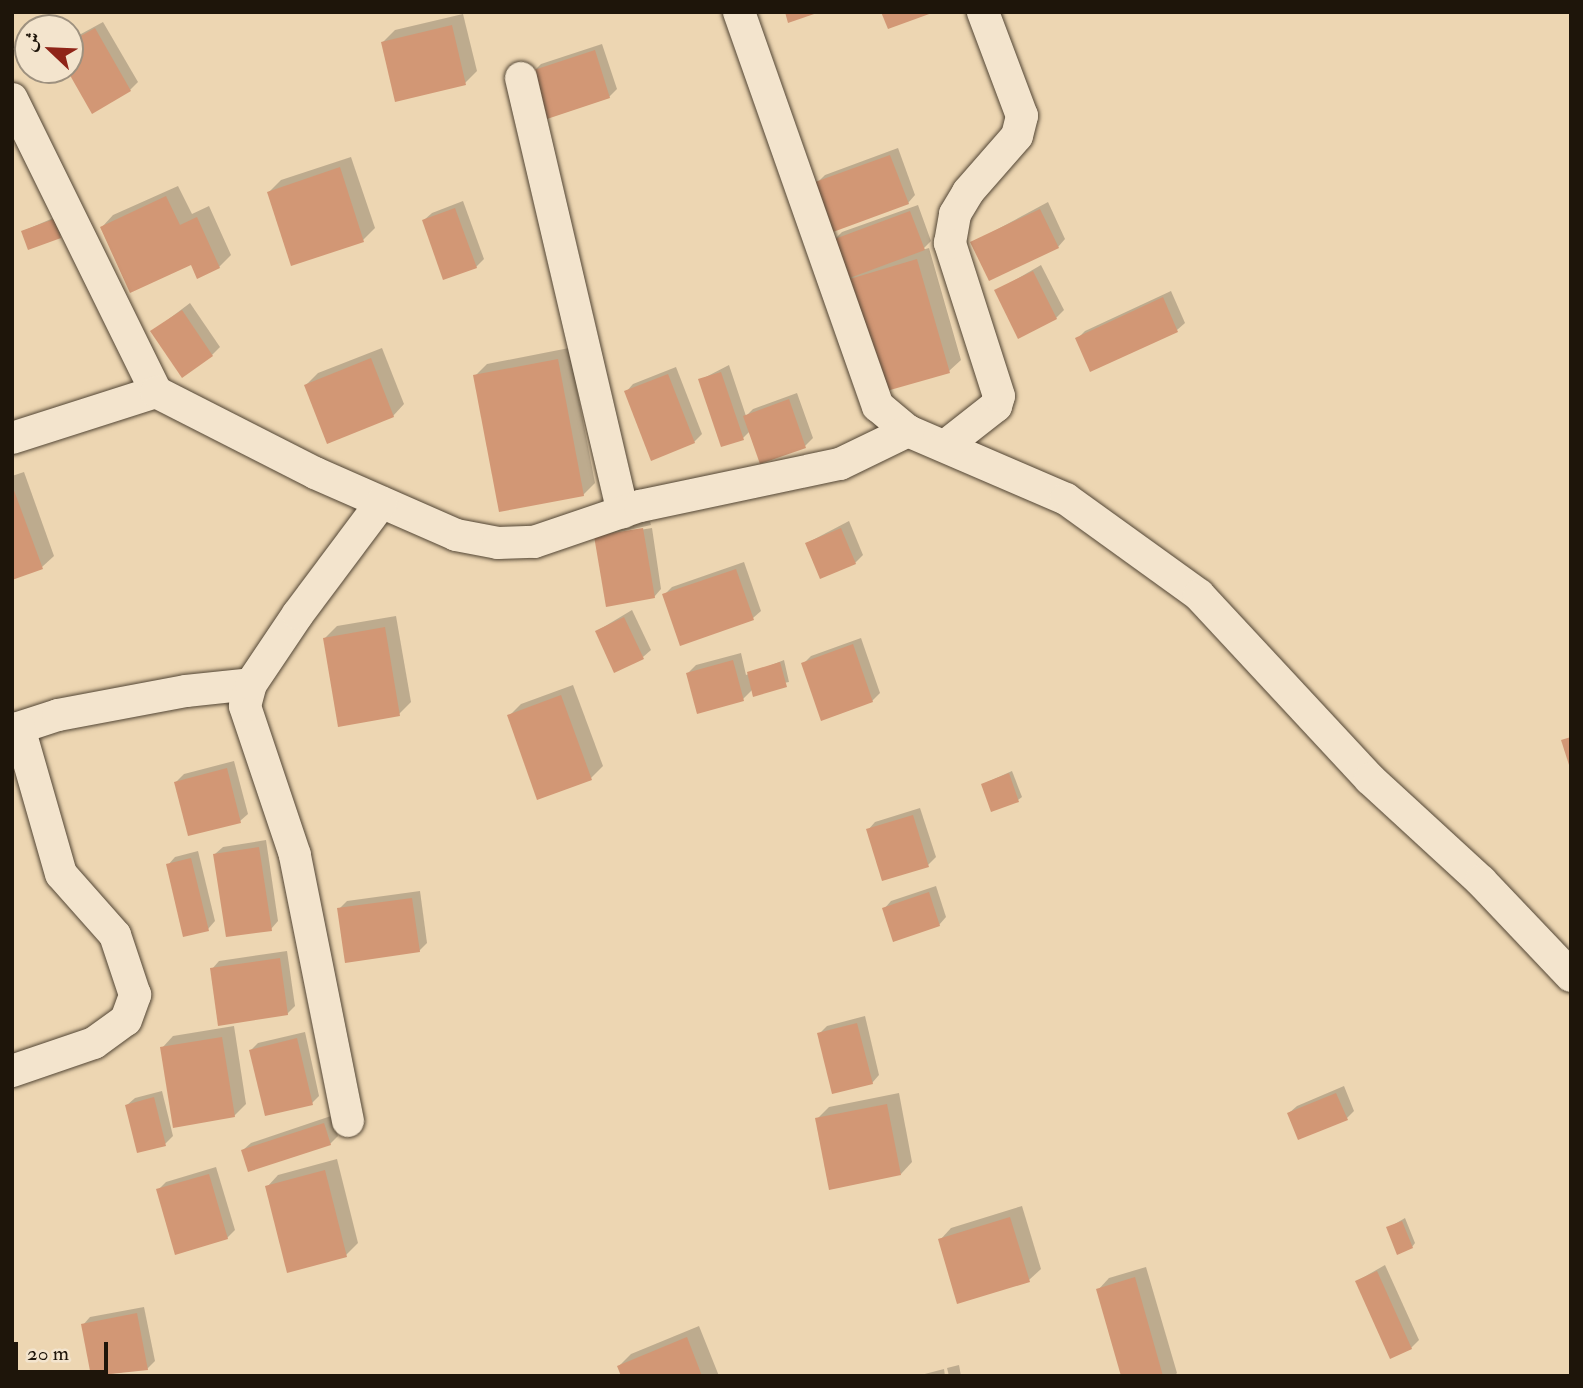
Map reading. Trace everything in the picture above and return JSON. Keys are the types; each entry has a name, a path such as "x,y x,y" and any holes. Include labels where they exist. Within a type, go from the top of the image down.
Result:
{"street":[{"path":"739,12 878,406 908,431 1066,499 1199,595 1370,779 1481,881 1571,976"},
{"path":"945,446 996,405 999,396 950,243 955,214 968,192 1017,136 1022,116 983,12"},
{"path":"521,78 623,512"},
{"path":"12,99 156,392 381,503 456,535 498,543 534,542 623,512 840,464 908,431"},
{"path":"12,438 156,392"},
{"path":"348,1121 295,855 249,729 245,706 251,684 381,503"},
{"path":"12,1071 94,1044 126,1020 135,995 115,935 83,905 61,874 15,729 58,715 186,691 251,684"}],"building":[{"path":"785,12 817,12 817,13 788,23"},
{"path":"881,12 932,12 932,13 888,29"},
{"path":"452,25 466,85 395,102 381,42"},
{"path":"95,28 131,91 92,114 75,84 84,84 84,34"},
{"path":"595,50 610,98 547,119 531,71"},
{"path":"890,155 909,204 833,232 815,182"},
{"path":"340,167 364,242 291,266 267,192"},
{"path":"166,196 180,225 197,217 220,268 197,279 191,265 130,293 100,227"},
{"path":"455,208 477,268 443,280 422,220"},
{"path":"1040,209 1059,248 989,281 970,242"},
{"path":"910,211 925,250 847,279 832,240"},
{"path":"54,219 61,238 28,250 21,231"},
{"path":"917,259 950,373 876,394 843,281"},
{"path":"1033,271 1057,319 1018,339 994,290"},
{"path":"1163,297 1178,332 1090,372 1075,338"},
{"path":"182,310 213,356 182,378 150,331"},
{"path":"371,358 394,417 327,444 304,385"},
{"path":"558,359 584,496 499,512 473,375"},
{"path":"721,372 744,440 721,447 698,379"},
{"path":"668,374 695,443 651,461 624,391"},
{"path":"789,399 806,448 760,464 743,416"},
{"path":"12,485 43,569 12,580"},
{"path":"643,528 655,598 606,607 594,536"},
{"path":"841,528 856,564 820,579 805,543"},
{"path":"736,569 754,620 680,646 662,594"},
{"path":"624,617 644,659 614,673 595,631"},
{"path":"385,627 400,716 338,727 323,638"},
{"path":"853,644 873,702 821,721 801,663"},
{"path":"733,660 744,701 697,714 686,673"},
{"path":"780,662 787,687 753,697 747,672"},
{"path":"561,695 592,780 537,800 507,715"},
{"path":"1571,737 1571,768 1570,768 1561,740"},
{"path":"227,768 241,823 188,836 174,782"},
{"path":"1009,773 1019,802 991,812 981,784"},
{"path":"913,815 929,867 882,881 866,829"},
{"path":"259,847 272,931 226,937 213,854"},
{"path":"191,858 209,931 183,937 166,864"},
{"path":"929,892 940,926 893,942 882,908"},
{"path":"412,898 420,952 345,963 337,908"},
{"path":"280,958 288,1015 218,1026 210,968"},
{"path":"857,1023 873,1084 832,1094 817,1033"},
{"path":"222,1037 235,1117 173,1128 160,1047"},
{"path":"297,1038 313,1105 265,1116 249,1050"},
{"path":"1336,1093 1348,1120 1298,1140 1287,1113"},
{"path":"154,1097 166,1146 137,1153 125,1105"},
{"path":"887,1104 901,1175 829,1190 815,1118"},
{"path":"324,1123 331,1145 248,1172 241,1150"},
{"path":"325,1170 347,1257 287,1273 265,1186"},
{"path":"209,1174 228,1239 175,1255 156,1189"},
{"path":"1010,1217 1030,1282 957,1304 938,1239"},
{"path":"1402,1221 1413,1248 1397,1255 1386,1227"},
{"path":"1377,1271 1412,1349 1390,1359 1355,1281"},
{"path":"1135,1277 1163,1376 1121,1376 1096,1289"},
{"path":"137,1313 148,1370 91,1376 81,1324"},
{"path":"687,1337 702,1376 621,1376 617,1366"}]}
